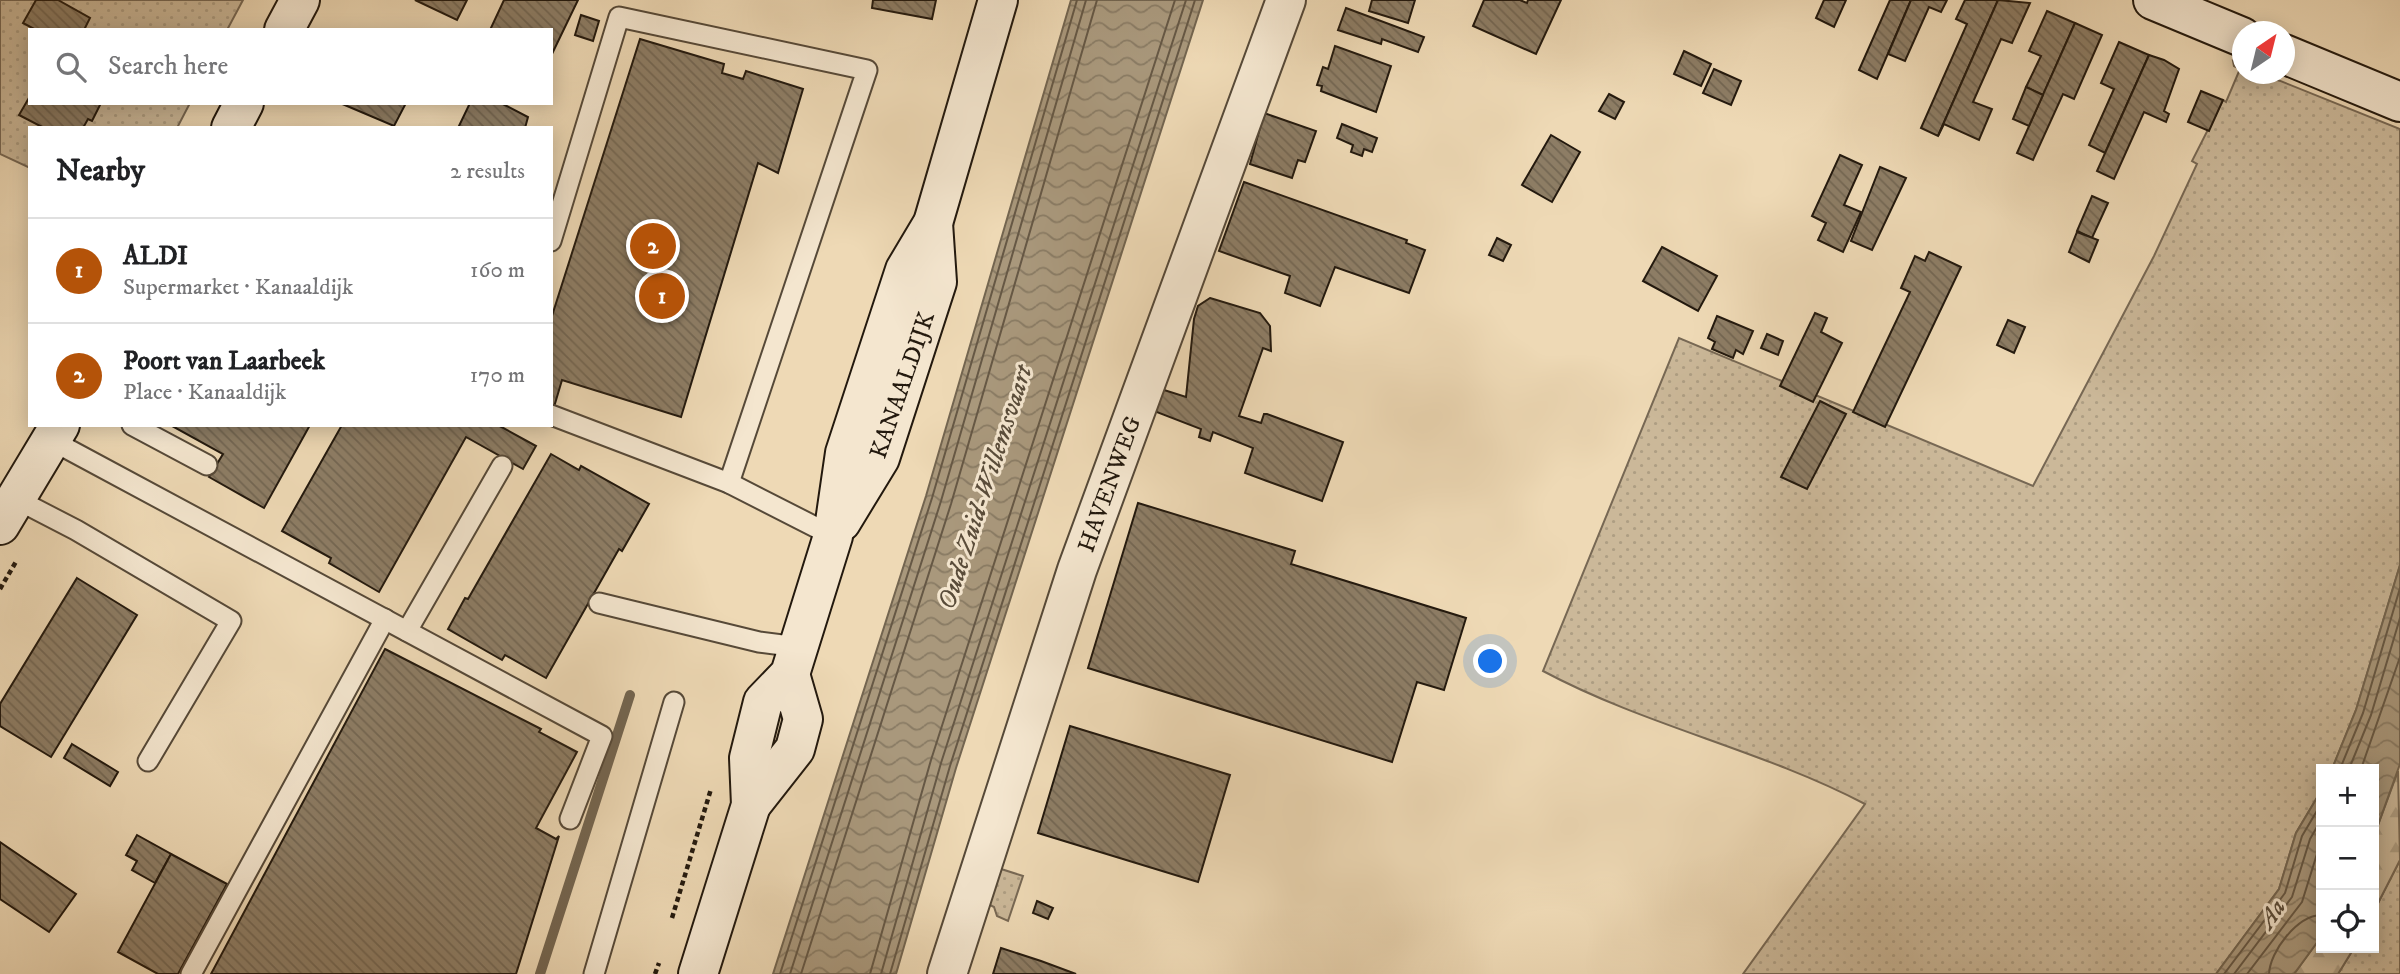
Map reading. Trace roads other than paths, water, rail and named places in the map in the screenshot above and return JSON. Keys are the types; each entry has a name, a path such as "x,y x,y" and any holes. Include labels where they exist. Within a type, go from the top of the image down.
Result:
{"street":[{"path":"285,28 300,0"},
{"name":"KANAALDIJK","path":"698,974 751,805 749,758 763,702 794,661 833,536 845,453 905,270 933,223 998,0"},
{"name":"HAVENWEG","path":"947,974 1077,570 1286,0"},
{"path":"2153,0 2232,33"},
{"path":"2295,59 2400,102"},
{"path":"232,126 243,105"},
{"path":"8,512 55,433"}],"lane":[{"path":"553,234 619,17 867,70 729,483"},
{"path":"553,416 729,483 833,536"},
{"path":"137,427 207,465"},
{"path":"55,433 385,619 602,736 570,819"},
{"path":"407,631 502,466"},
{"path":"8,512 76,530 231,621 148,761"},
{"path":"599,603 759,642 794,661"},
{"path":"191,974 385,619"},
{"path":"594,974 674,702"}],"water":[{"name":"Oude Zuid-Willemsvaart","path":"1071,0 1203,0 956,768 896,974 773,974 926,496"},
{"path":"2400,565 2400,764 2379,822 2379,764 2334,764 2356,710"},
{"name":"Aa","path":"2316,799 2316,944 2294,974 2216,974 2279,889 2296,833"}],"waterway":[{"path":"540,974 630,695"}],"place":[{"name":"Poort van Laarbeek","path":"653,246"},
{"name":"ALDI","path":"662,296"}]}
